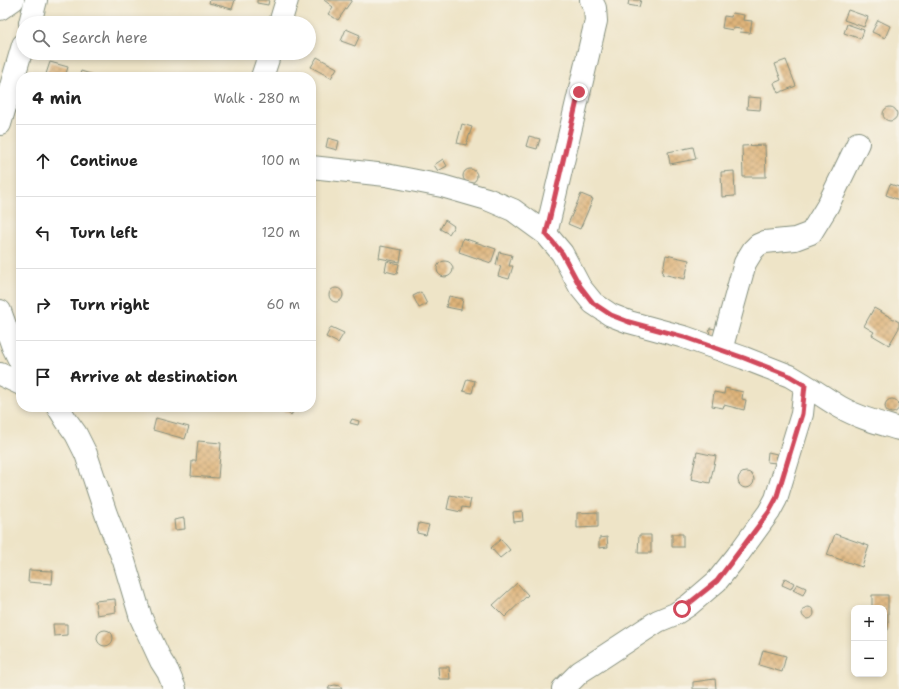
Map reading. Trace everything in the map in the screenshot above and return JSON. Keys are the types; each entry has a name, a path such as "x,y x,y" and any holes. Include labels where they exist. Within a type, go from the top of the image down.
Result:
{"street":[{"path":"0,9 13,0"},
{"path":"32,16 36,0"},
{"path":"282,16 287,0"},
{"path":"546,234 596,21 595,8 591,0"},
{"path":"16,72 19,60"},
{"path":"264,72 268,60"},
{"path":"6,112 16,73"},
{"path":"721,350 744,263 758,245 765,242 795,239 811,232 827,207 858,143"},
{"path":"316,167 386,174 442,186 487,199 513,210 546,234 562,253 580,286 593,303 611,315 629,322 684,337 790,376 855,415 869,421 899,429"},
{"path":"0,311 16,353"},
{"path":"0,374 16,382"},
{"path":"563,689 580,672 658,621 676,614 689,605 717,581 737,556 769,512 776,499 802,414 805,385"},
{"path":"61,412 76,434 86,454 106,514 124,560 141,618 175,689"}],"building":[{"path":"210,0 235,0 232,9 209,3"},
{"path":"257,0 269,0 268,5 257,3"},
{"path":"324,0 352,0 338,20 328,14 333,7"},
{"path":"629,0 641,0 639,7 628,5"},
{"path":"848,10 868,17 864,27 844,20"},
{"path":"732,13 744,15 743,20 752,21 750,33 740,32 741,29 733,28 733,30 722,28 724,16 731,17"},
{"path":"878,20 890,26 885,38 872,32"},
{"path":"847,24 864,30 861,39 844,33"},
{"path":"346,29 360,35 355,46 341,41"},
{"path":"317,57 337,68 331,78 311,67"},
{"path":"786,60 796,86 778,93 774,83 781,80 775,64"},
{"path":"50,62 68,67 66,72 47,72"},
{"path":"748,97 761,98 760,110 747,109"},
{"path":"890,107 895,109 897,114 895,119 890,121 885,119 883,114 885,109"},
{"path":"462,124 472,127 466,145 457,143"},
{"path":"529,136 540,139 537,149 526,146"},
{"path":"328,138 339,141 337,150 326,147"},
{"path":"765,145 766,177 743,177 742,146"},
{"path":"693,147 696,159 670,164 668,152"},
{"path":"443,159 447,166 438,171 434,165"},
{"path":"467,169 473,169 477,173 477,179 473,183 467,183 463,179 463,173"},
{"path":"734,171 735,196 722,197 721,172"},
{"path":"890,184 899,187 899,200 886,195"},
{"path":"581,194 593,199 580,229 568,224"},
{"path":"445,220 454,226 449,234 440,229"},
{"path":"463,238 496,249 491,263 459,252"},
{"path":"381,246 402,250 400,262 379,258"},
{"path":"499,252 512,255 509,266 513,266 509,279 498,276 501,266 496,265"},
{"path":"666,255 689,260 685,279 662,274"},
{"path":"387,261 399,264 397,274 385,271"},
{"path":"442,261 448,261 453,266 451,275 448,277 442,277 437,272 437,266"},
{"path":"333,288 339,288 343,292 343,298 339,302 333,302 329,298 329,292"},
{"path":"421,292 427,304 419,308 413,296"},
{"path":"449,296 463,299 461,310 446,307"},
{"path":"874,308 899,322 899,328 889,345 872,335 874,332 864,326"},
{"path":"331,327 344,333 338,343 326,337"},
{"path":"710,328 715,329 714,337 709,336"},
{"path":"467,379 475,381 472,393 463,391"},
{"path":"725,388 743,392 742,399 746,400 744,410 724,405 723,408 712,406 714,392 724,394"},
{"path":"892,399 897,401 899,406 897,411 892,413 887,411 885,406 887,401"},
{"path":"286,412 293,412 291,415"},
{"path":"156,418 189,427 185,439 153,430"},
{"path":"352,419 359,421 358,425 350,423"},
{"path":"198,441 221,443 218,478 191,476 192,461 196,461"},
{"path":"697,452 716,456 710,483 691,479"},
{"path":"768,452 777,454 776,463 767,462"},
{"path":"743,472 749,472 754,477 752,486 749,488 743,488 738,483 738,477"},
{"path":"450,495 471,499 469,508 462,507 461,512 447,509"},
{"path":"522,511 523,521 514,522 513,512"},
{"path":"598,512 598,527 577,528 577,513"},
{"path":"184,518 185,529 175,530 174,520"},
{"path":"419,523 429,525 426,535 417,533"},
{"path":"672,534 683,534 683,547 672,547"},
{"path":"835,534 869,546 862,567 827,555"},
{"path":"639,535 651,535 651,553 638,553"},
{"path":"607,537 608,547 599,548 599,538"},
{"path":"501,539 510,550 500,558 491,548"},
{"path":"29,570 53,571 52,584 28,582"},
{"path":"785,578 794,583 791,589 782,585"},
{"path":"517,583 528,595 505,617 493,605"},
{"path":"797,584 806,588 803,595 793,590"},
{"path":"872,595 888,595 888,630 887,605 872,605"},
{"path":"115,599 116,612 97,615 95,601"},
{"path":"806,607 810,607 814,613 810,619 806,619 802,615 802,611"},
{"path":"53,624 67,624 67,635 54,636"},
{"path":"105,630 112,635 113,638 108,645 105,646 98,641 97,638 102,631"},
{"path":"763,650 786,656 782,672 759,665"},
{"path":"438,667 449,667 450,679 439,679"},
{"path":"715,679 716,689 693,689 693,682"},
{"path":"330,686 340,686 342,689 328,689"}],"route":[{"path":"579,92 546,234 562,253 580,286 593,303 611,315 629,322 684,337 744,358 790,376 799,380 805,385 802,414 776,499 769,512 717,581 689,605 682,609"}]}
